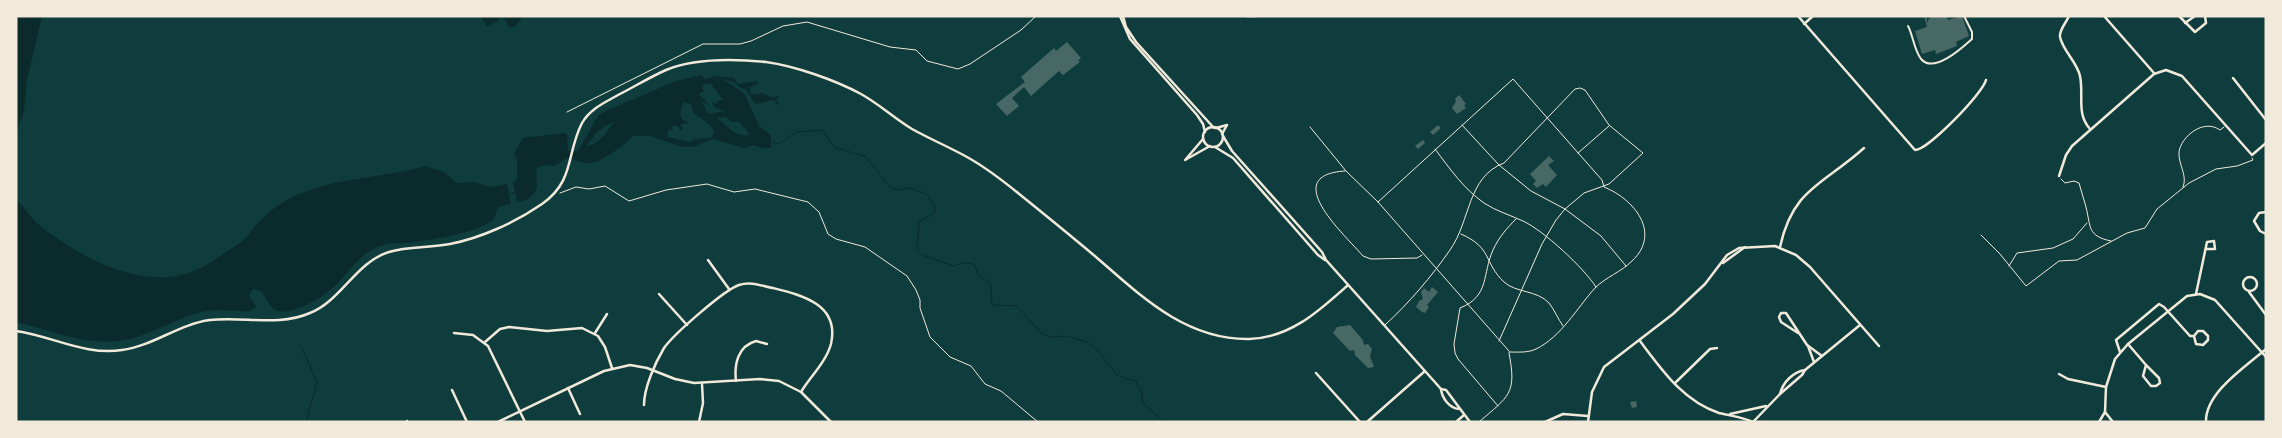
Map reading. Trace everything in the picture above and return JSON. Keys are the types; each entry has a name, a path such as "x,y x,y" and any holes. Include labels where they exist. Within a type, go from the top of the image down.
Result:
{"street":[{"path":"1121,16 1136,42 1222,135 1228,146 1322,252 1326,260 1426,371 1441,389 1442,396 1447,402 1453,408 1459,409"},
{"path":"1121,16 1130,40 1203,124 1204,139 1185,160 1210,146"},
{"path":"1249,17 1255,16"},
{"path":"1798,16 1911,148 1916,150 1922,149 1980,94 1986,80"},
{"path":"1804,24 1813,16"},
{"path":"1908,26 1920,58 1926,62 1934,63 1960,50 1972,38 1972,32 1964,16"},
{"path":"2070,16 2061,30 2060,36 2078,69 2081,81 2081,114 2091,129"},
{"path":"2104,16 2154,74"},
{"path":"2179,16 2192,31 2197,31 2206,23 2205,16"},
{"path":"2185,23 2195,16"},
{"path":"16,331 91,350 118,351 143,345 202,322 280,320 308,314 328,303 369,264 382,255 399,250 454,244 532,210 554,194 564,180 572,160 581,126 592,110 665,71 700,62 745,61 776,64 828,80 862,94 904,124 967,157 1026,200 1144,300 1169,315 1204,331 1234,338 1272,336 1308,320 1348,285"},
{"path":"2059,176 2068,150 2154,74 2166,70 2182,76 2252,155 2266,143"},
{"path":"2233,78 2266,120"},
{"path":"1205,132 1227,125 1220,143 1215,147"},
{"path":"1204,139 1210,146 1215,147 1232,158 1318,255 1326,260"},
{"path":"1780,247 1787,220 1803,195 1864,148"},
{"path":"2266,212 2259,213 2254,221 2260,231 2266,234"},
{"path":"2196,294 2208,240 2214,241 2215,249 2206,250"},
{"path":"1588,422 1592,392 1601,372 1610,362 1640,341 1685,304 1723,263 1730,252 1746,247 1780,247 1806,263 1879,346"},
{"path":"708,260 729,289"},
{"path":"2249,292 2254,291 2257,282 2250,276 2246,277 2243,284 2244,289 2249,292 2266,315"},
{"path":"644,405 644,397 664,348 687,325 729,289 750,284 800,294 810,298 824,312 830,325 830,345 801,392"},
{"path":"659,294 687,325"},
{"path":"2099,422 2104,412 2106,387 2112,364 2120,352 2183,298 2203,294 2215,300 2266,357"},
{"path":"2120,352 2116,342 2122,334 2159,304 2162,304 2190,336 2194,336"},
{"path":"1798,333 1781,322 1779,317 1781,313 1784,312 1789,317 1807,345 1814,362"},
{"path":"595,333 607,314"},
{"path":"1640,341 1674,383 1697,403 1753,422 1805,370 1860,326"},
{"path":"484,342 500,329 509,327 547,331 576,327 595,333 605,347 612,368"},
{"path":"546,337 547,331"},
{"path":"2203,331 2208,336 2208,340 2203,345 2198,345 2194,336 2198,332 2203,331"},
{"path":"454,333 473,335 484,342 525,422"},
{"path":"736,381 734,366 744,348 756,341 768,344"},
{"path":"2128,344 2159,378 2157,386 2152,386 2143,376 2146,365"},
{"path":"1807,345 1822,356"},
{"path":"1674,383 1710,349 1717,348"},
{"path":"2206,422 2207,407 2215,395 2266,349"},
{"path":"498,422 612,368 630,365 685,382 702,384 770,380 784,383 801,392 831,422"},
{"path":"1780,394 1782,387 1793,375 1805,370"},
{"path":"1367,422 1426,371"},
{"path":"1316,373 1360,422"},
{"path":"2059,374 2068,379 2106,387"},
{"path":"699,422 703,403 702,384"},
{"path":"568,388 580,414"},
{"path":"1441,389 1446,390 1470,422"},
{"path":"452,390 467,422"},
{"path":"1727,414 1767,406"},
{"path":"2104,412 2113,422"},
{"path":"1545,422 1563,414 1588,416"},
{"path":"1456,422 1464,415"}],"lane":[{"path":"1378,202 1513,79 1602,180 1604,187"},
{"path":"1384,325 1404,306 1460,234 1473,194 1484,176 1492,167 1504,163 1525,144 1575,89 1580,88 1584,90 1609,125 1643,153 1604,187 1584,193 1565,209 1545,237 1499,342"},
{"path":"1462,124 1499,165 1531,191 1565,209 1601,236 1626,266"},
{"path":"1578,153 1609,125"},
{"path":"1310,127 1346,171 1378,202 1422,255 1509,352 1514,376 1509,393 1498,406 1479,422"},
{"path":"1435,149 1458,179 1473,194 1490,207 1532,226 1574,260 1596,288"},
{"path":"1346,171 1327,174 1318,183 1315,192 1320,208 1362,256 1371,259 1417,258 1422,255"},
{"path":"1509,352 1525,352 1536,349 1563,326 1596,288 1626,266 1639,253 1644,238 1642,220 1630,201 1619,193 1604,187"},
{"path":"1498,406 1458,359 1454,344 1460,308 1476,298 1482,289 1489,259 1501,235 1516,219"},
{"path":"1460,234 1477,241 1501,280 1508,286 1536,295 1548,302 1563,326"}],"path":[{"path":"770,32 783,26 807,22 890,47 916,50 927,61 958,69 970,64 1021,30 1036,16"},
{"path":"2182,188 2185,184 2179,154 2181,144 2196,129 2204,125 2214,125 2220,130 2226,126"},
{"path":"1981,235 2026,286 2059,261 2077,260 2127,233 2145,228 2158,209 2182,188 2216,168 2249,162 2253,160 2252,155"},
{"path":"2059,176 2065,183 2074,181 2079,184 2088,222 2099,238 2113,241"},
{"path":"554,194 576,187 589,189 605,186 630,201 666,190 707,184 734,192 754,189 808,202 819,212 828,234 836,239 865,247 907,276 920,300 920,308 930,337 950,357 971,366 985,384 1001,391 1038,422"},
{"path":"2009,266 2017,253 2024,250 2046,250 2073,239 2088,222"}],"water":[{"path":"16,16 42,16 27,80 24,111 16,134"},
{"path":"480,16 499,16 498,21 487,26"},
{"path":"503,16 522,17 517,25 510,28"},
{"path":"701,75 705,79 716,76 734,78 738,84 758,81 758,84 749,87 751,95 762,93 773,98 779,95 776,100 780,104 778,105 774,100 755,104 746,89 742,89 734,82 722,79 744,93 759,126 771,135 771,148 761,148 754,145 744,148 713,139 692,147 682,147 650,136 634,136 611,154 598,161 586,163 567,158 554,166 540,166 536,171 536,191 527,200 517,202 513,183 517,179 517,160 514,153 523,138 564,133 567,134 568,151 578,151 598,116 676,81","holes":["703,84 711,84 723,100 717,101 717,104 712,102 712,104 716,108 725,111 708,114 702,101 710,106 699,94 704,91 702,88 704,85 700,86","683,102 691,104 694,113 711,126 714,133 711,138 695,139 690,142 668,137 668,131 673,129 671,126 678,126 680,130 683,129 681,124 691,123 683,120 680,115","725,117 732,122 739,122 750,135 735,133 716,118","614,121 599,140 586,146 598,131"]},
{"path":"425,166 444,172 457,183 474,182 491,187 507,184 511,204 498,207 494,219 476,229 439,238 386,244 374,249 359,259 338,283 325,294 311,303 288,311 275,310 262,293 253,289 249,295 256,307 251,311 214,310 201,312 139,336 105,342 79,339 16,322 16,200 39,225 73,249 93,259 113,268 134,274 155,277 176,276 207,265 243,240 274,209 301,193 336,183"}],"building":[{"path":"1924,16 1926,16 1928,24 1928,20 1932,16 1946,16 1948,20 1962,16 1969,36 1956,42 1957,46 1936,54 1935,50 1922,54 1915,31 1927,27"},
{"path":"1067,42 1081,58 1078,60 1080,62 1063,75 1059,71 1031,96 1024,87 1012,98 1019,106 1007,116 996,104 1025,82 1021,77 1054,48 1056,51"},
{"path":"1459,95 1466,104 1464,105 1466,108 1457,114 1452,108 1456,101 1455,99"},
{"path":"1438,125 1441,128 1433,135 1430,132"},
{"path":"1423,140 1425,143 1418,149 1415,146"},
{"path":"1549,156 1554,161 1548,165 1557,175 1546,187 1543,184 1537,188 1533,184 1536,181 1530,174"},
{"path":"1432,287 1438,292 1427,305 1429,307 1425,313 1422,312 1416,307 1419,301 1423,299 1421,292 1424,288 1429,292"},
{"path":"1350,325 1363,340 1364,345 1368,344 1372,349 1370,356 1374,367 1368,368 1355,355 1354,350 1350,351 1333,333 1337,327"},
{"path":"1636,401 1637,407 1632,408 1630,402"}],"waterway":[{"path":"771,142 779,144 796,132 822,130 834,147 866,157 889,186 898,190 909,188 927,194 935,207 934,213 919,222 917,250 922,255 954,266 963,263 974,264 978,274 991,285 992,305 1017,306 1041,333 1051,337 1066,336 1087,342 1097,350 1118,376 1136,381 1142,394 1143,403 1164,422"},
{"path":"509,194 516,192"},
{"path":"301,346 317,382 306,422"}]}
